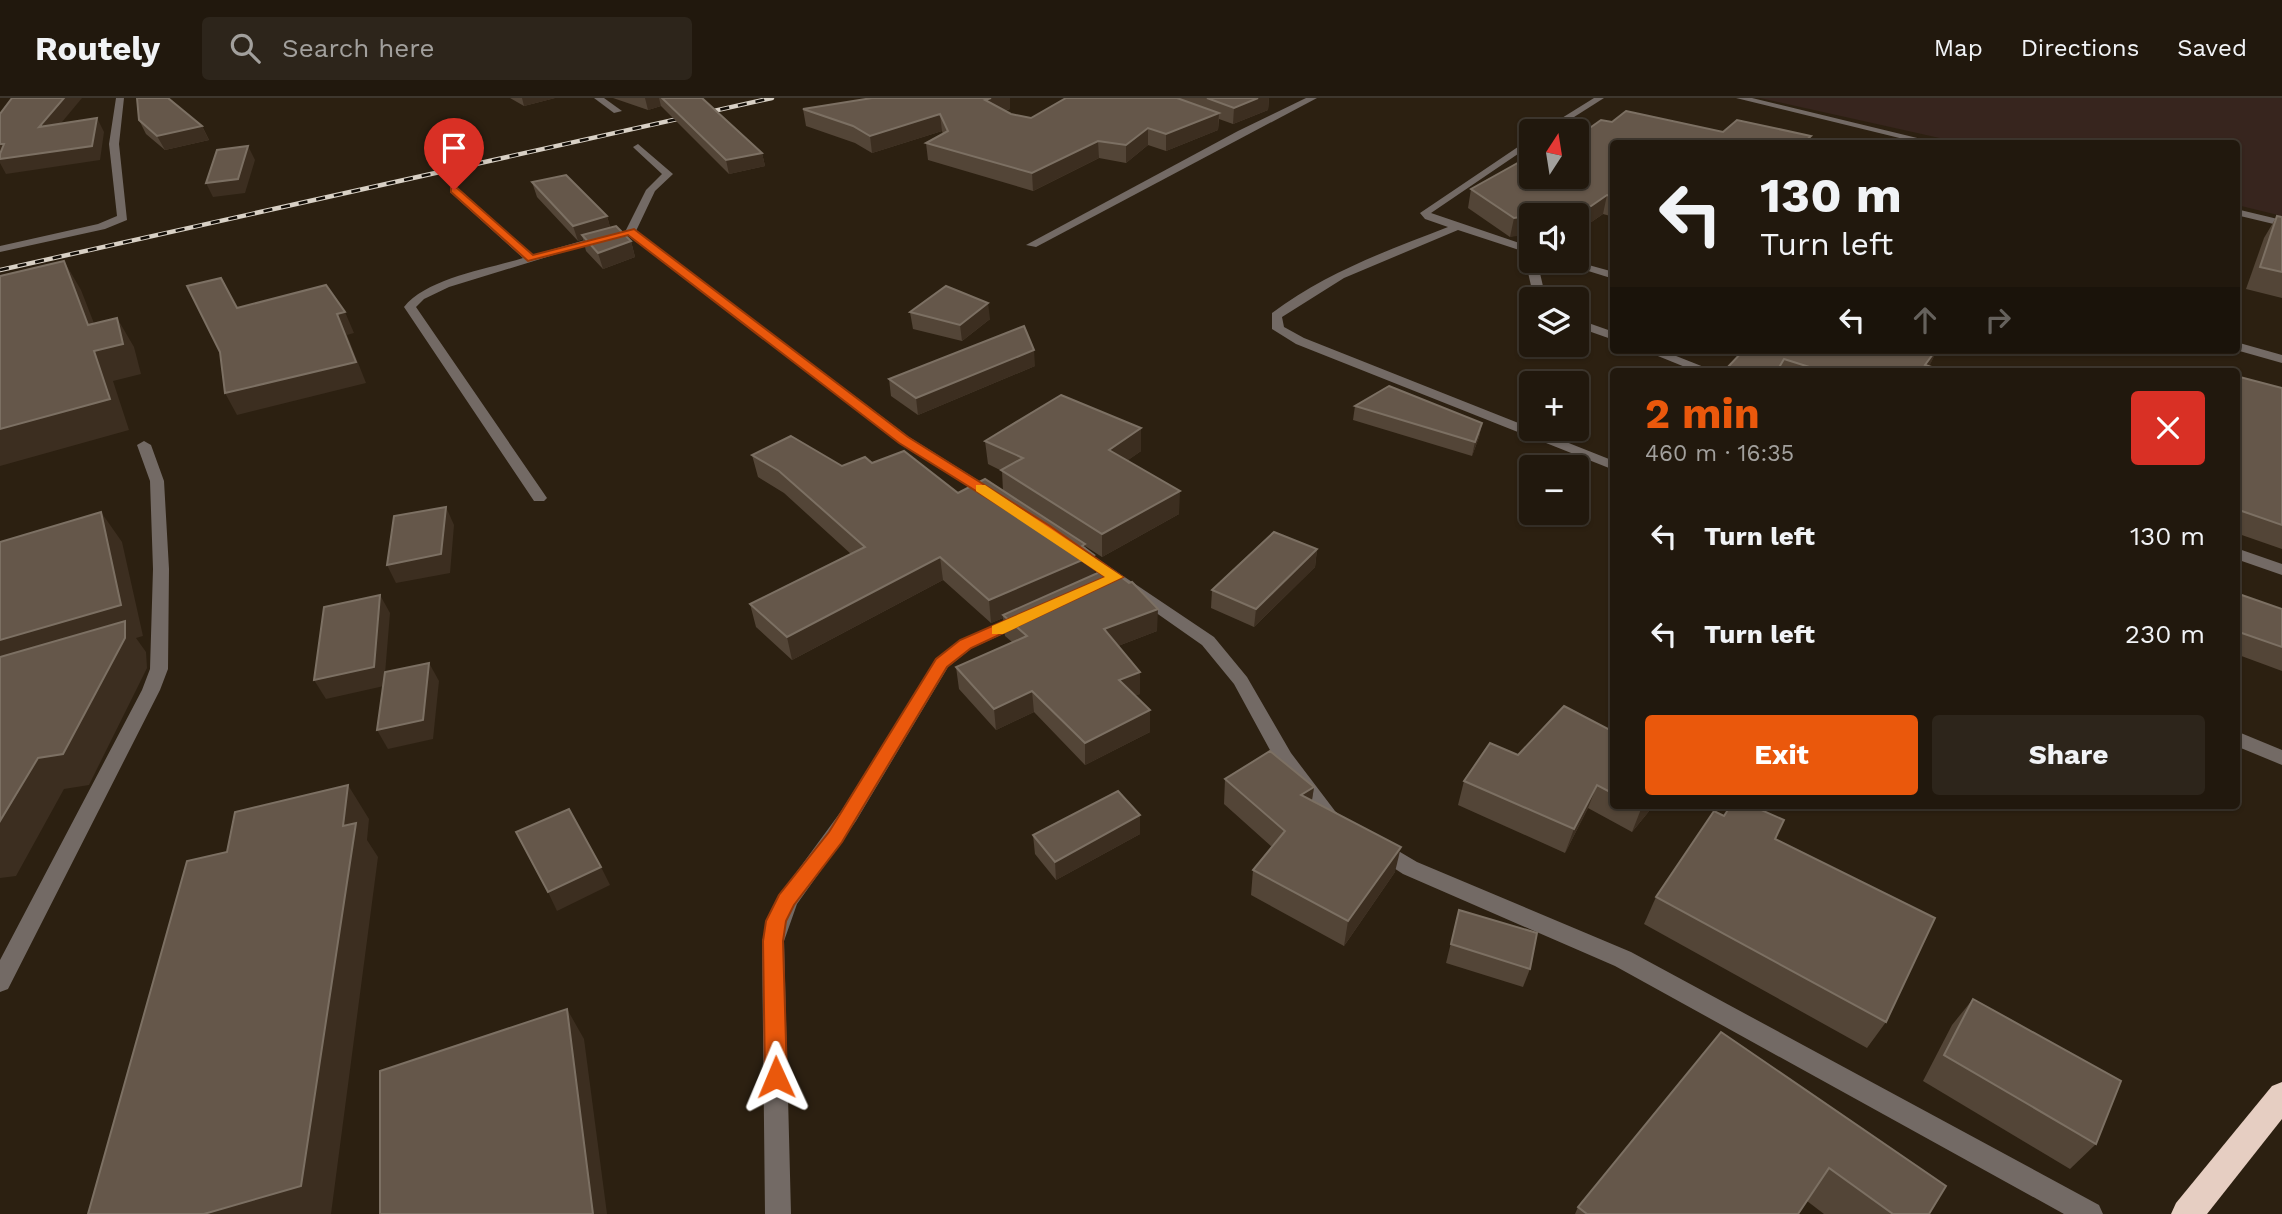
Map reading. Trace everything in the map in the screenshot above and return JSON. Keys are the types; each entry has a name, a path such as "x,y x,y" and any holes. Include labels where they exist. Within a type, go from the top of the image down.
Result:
{"highway":[{"path":"2187,1214 2282,1096"}],"street":[{"path":"0,249 101,227 123,218 114,144 120,98"},
{"path":"598,98 617,111"},
{"path":"1032,245 1241,133 1313,98"},
{"path":"1566,119 1600,98"},
{"path":"1740,98 1921,140"},
{"path":"1229,128 1241,133"},
{"path":"539,498 410,307 411,302 429,290 630,232 651,190 668,174 638,147"},
{"path":"1519,149 1425,213 1457,227 1519,247"},
{"path":"454,190 531,259"},
{"path":"2240,213 2282,223"},
{"path":"1457,227 1349,271 1294,301 1276,316 1278,329 1300,341 1610,464"},
{"path":"630,232 904,440 1010,506"},
{"path":"1589,269 1610,275"},
{"path":"1589,327 1610,335"},
{"path":"2240,347 2282,359"},
{"path":"1660,354 1699,368"},
{"path":"0,982 152,690 159,669 161,569 157,481 144,445"},
{"path":"1055,536 1208,640 1241,681 1284,758 1328,816 1410,868 1623,959 2090,1214"},
{"path":"2240,554 2282,570"},
{"path":"1091,589 1116,577"},
{"path":"778,1214 773,941 776,921 786,900 835,837 942,663 966,644 1041,611"},
{"path":"139,646 160,639"},
{"path":"2240,740 2282,758"}],"shaded area":[{"path":"1760,98 2282,98 2282,216 2240,206 2240,140 1949,140"}],"building":[{"path":"12,98 64,98 39,127 97,118 92,146 0,159 4,144 0,144 0,114"},
{"path":"137,98 168,98 202,126 157,136 139,120"},
{"path":"662,98 702,98 762,153 726,160"},
{"path":"872,98 991,98 985,100 1011,114 1031,118 1066,98 1177,98 1219,113 1166,134 1148,128 1126,145 1098,141 1032,173 926,143 948,131 940,114 870,136 853,126 803,109"},
{"path":"1207,98 1258,98 1234,108"},
{"path":"1626,111 1723,132 1737,120 1811,136 1806,140 1610,140 1610,196 1607,195 1591,206 1589,203 1519,203 1519,217 1514,218 1471,189 1519,162 1519,189 1589,189 1589,128 1601,120 1612,122"},
{"path":"248,146 238,179 206,183 217,150"},
{"path":"566,175 607,216 573,226 532,182"},
{"path":"2277,216 2282,217 2282,272 2260,267"},
{"path":"616,226 631,241 598,253 582,235"},
{"path":"64,261 88,325 117,318 123,344 94,351 110,399 0,429 0,276"},
{"path":"221,278 237,308 326,285 345,312 337,314 356,362 225,393 220,352 187,286"},
{"path":"946,286 988,303 960,325 910,312"},
{"path":"1024,326 1034,350 916,398 889,379"},
{"path":"1740,354 1933,354 1925,365 1935,368 1812,368 1784,359 1779,368 1727,368"},
{"path":"2240,377 2282,388 2282,525 2240,510"},
{"path":"1389,386 1482,423 1475,442 1355,406"},
{"path":"1061,395 1141,428 1109,450 1180,491 1102,534 1001,470 1023,458 985,441"},
{"path":"791,436 842,466 865,457 872,463 904,451 958,493 985,479 1085,544 1082,546 1094,555 989,600 940,557 787,637 750,604 865,547 779,471 752,455"},
{"path":"446,507 441,554 387,565 394,516"},
{"path":"101,512 121,605 0,640 0,542"},
{"path":"1274,532 1317,549 1256,609 1212,590"},
{"path":"1109,568 1129,583 1132,582 1158,609 1104,629 1140,672 1119,680 1150,710 1085,743 1032,691 994,709 956,667 1027,636 1003,615"},
{"path":"2240,594 2282,609 2282,647 2240,632"},
{"path":"380,595 374,667 314,680 324,607"},
{"path":"125,621 125,638 63,754 38,758 0,821 0,657"},
{"path":"429,663 423,720 377,730 385,672"},
{"path":"1564,706 1610,730 1610,792 1597,785 1574,829 1464,781 1490,743 1518,755"},
{"path":"1270,751 1314,787 1301,795 1401,847 1348,921 1253,870 1285,831 1225,779"},
{"path":"348,785 343,826 356,823 301,1186 204,1214 88,1214 187,861 227,852 235,812"},
{"path":"1118,791 1140,815 1055,862 1033,835"},
{"path":"569,809 601,867 548,892 516,832"},
{"path":"1728,809 1759,809 1784,820 1775,839 1935,918 1886,1022 1656,897 1714,811 1724,816"},
{"path":"1459,910 1537,933 1530,969 1451,944"},
{"path":"1973,999 2121,1081 2096,1144 1944,1055"},
{"path":"567,1009 593,1214 380,1214 380,1071"},
{"path":"1721,1032 1946,1186 1929,1214 1893,1214 1829,1168 1798,1214 1587,1214 1578,1207"}],"railway":[{"path":"0,270 772,98"}],"slow traffic":[{"path":"980,488 1045,528 1116,577 997,630"}],"route":[{"path":"454,190 531,259 630,232 904,440 1045,528 1116,577 966,644 942,663 928,683 908,721 835,837 786,900 776,921 773,941 776,1077"}]}
